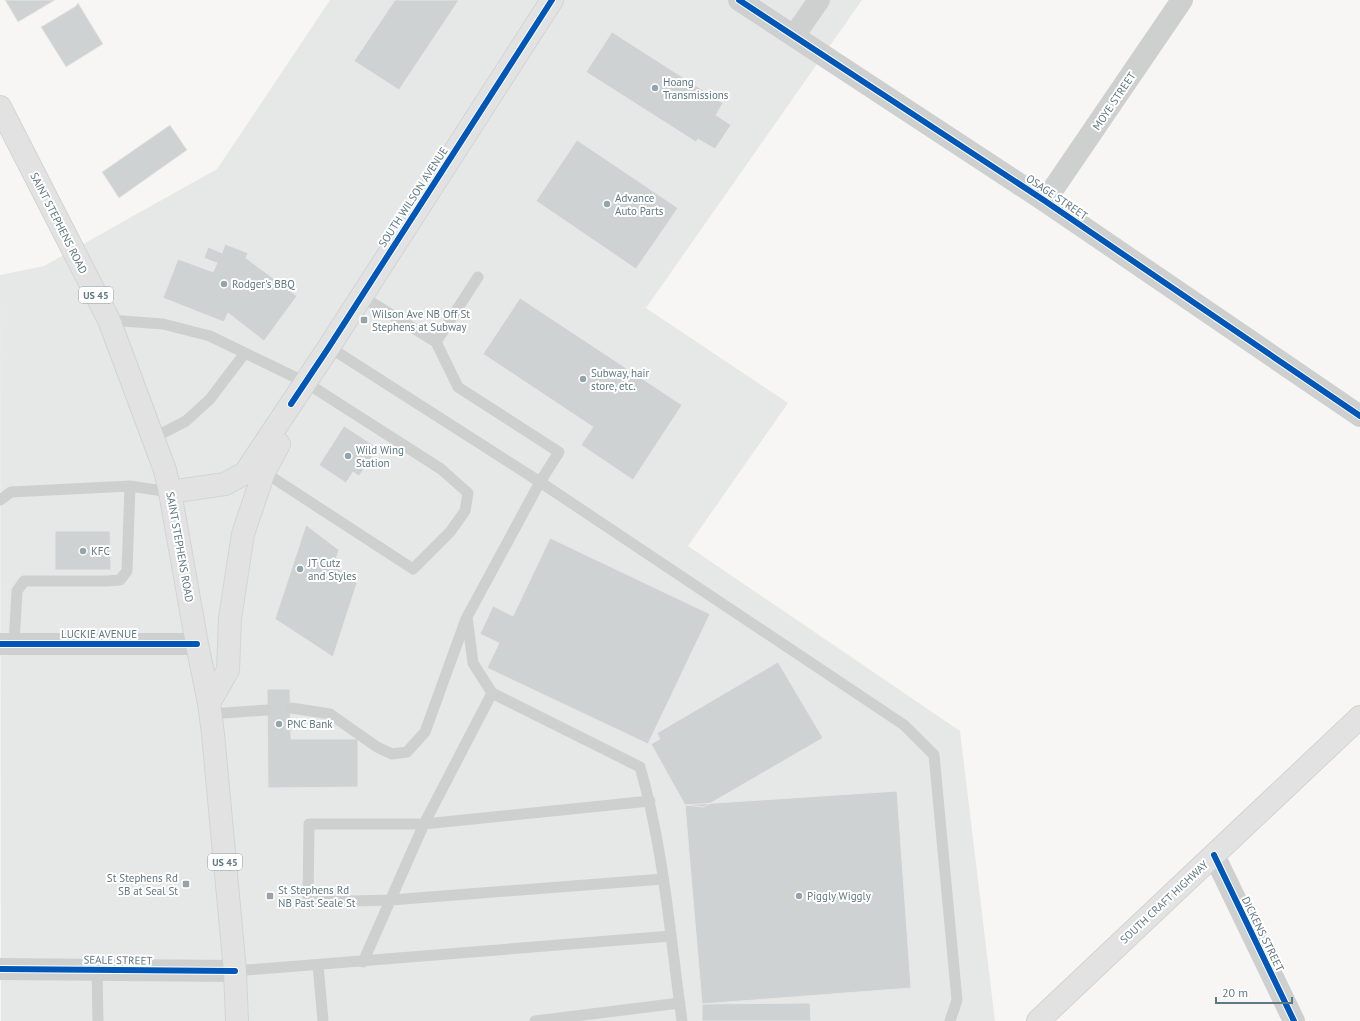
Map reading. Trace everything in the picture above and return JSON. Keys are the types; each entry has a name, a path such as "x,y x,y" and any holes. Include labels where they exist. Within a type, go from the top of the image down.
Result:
{"main road":[{"name":"SOUTH WILSON AVENUE","path":"170,492 225,484 245,473 329,347 552,0"},
{"name":"SAINT STEPHENS ROAD","path":"0,107 109,320 165,470 214,742 235,971 237,1021"},
{"name":"SOUTH WILSON AVENUE","path":"209,708 228,670 230,618 243,534 264,472 288,427 291,404"},
{"name":"SOUTH CRAFT HIGHWAY","path":"1038,1021 1360,717"}],"street":[{"name":"OSAGE STREET","path":"739,0 1045,201 1360,416"},
{"path":"794,36 819,0"},
{"name":"MOYE STREET","path":"1045,201 1182,0"},
{"name":"LUCKIE AVENUE","path":"7,644 197,644"},
{"name":"DICKENS STREET","path":"1214,855 1294,1021"},
{"name":"SEALE STREET","path":"0,969 235,971"}],"lane":[{"path":"436,342 478,277"},
{"path":"291,708 330,714 377,747 392,754 407,752 425,732 467,617 540,482 559,452 458,387 436,342 361,296"},
{"path":"109,320 163,324 210,336 305,382 441,469 468,493 465,511 450,532 413,569 264,472"},
{"path":"329,347 540,482 904,725 934,755 957,1000 950,1021"},
{"path":"153,438 186,421 210,400 245,353"},
{"path":"0,500 11,492 130,486 170,492"},
{"path":"7,644 17,591 24,581 120,580 127,571 130,486"},
{"path":"467,617 473,663 492,693 640,767 650,801 663,879 682,1021"},
{"path":"363,962 424,824 492,693"},
{"path":"209,708 267,710"},
{"path":"650,801 424,824 309,824 308,902 391,900 663,879"},
{"path":"235,971 363,962 671,936"},
{"path":"318,965 322,1021"},
{"path":"97,970 98,1021"},
{"path":"535,1021 680,1003"}],"shaded area":[{"path":"330,0 862,0 646,308 788,403 688,546 960,731 995,1021 1,1021 0,275 44,266 217,169"}],"building":[{"path":"5,0 55,0 18,22"},
{"path":"395,0 459,0 399,90 354,61"},
{"path":"78,3 103,44 66,67 41,27 76,6"},
{"name":"Hoang Transmissions","path":"612,32 723,103 716,115 731,125 715,149 698,139 696,142 586,72"},
{"path":"170,125 187,150 119,198 102,172"},
{"name":"Advance Auto Parts","path":"577,140 678,208 636,269 536,201"},
{"name":"Rodger's BBQ","path":"225,244 248,253 246,258 297,296 264,341 228,313 224,322 163,298 178,259 213,272 217,263 204,258 208,247 222,253"},
{"name":"Subway, hair store, etc.","path":"520,298 682,405 633,480 581,445 593,427 483,354"},
{"name":"Wild Wing Station","path":"344,426 378,448 359,476 353,472 346,483 319,465"},
{"path":"306,525 339,550 334,565 357,583 333,657 275,619"},
{"name":"KFC","path":"55,531 110,531 111,570 55,570"},
{"path":"550,538 710,614 648,744 487,668 499,643 480,634 493,606 513,616"},
{"path":"778,662 823,738 704,807 685,805 651,744 660,739 657,733"},
{"name":"PNC Bank","path":"267,689 290,689 291,739 358,739 358,787 268,788"},
{"name":"Piggly Wiggly","path":"897,791 911,988 702,1004 685,805"},
{"path":"810,1003 811,1021 702,1021 702,1004"}],"cycle path":[{"path":"291,404 552,0"},
{"path":"739,0 1045,201 1360,416"},
{"path":"0,644 197,644"},
{"path":"1214,855 1294,1021"},
{"path":"0,969 235,971"}],"place":[{"name":"Hoang Transmissions","path":"655,88"},
{"name":"Advance Auto Parts","path":"607,204"},
{"name":"Rodger's BBQ","path":"224,284"},
{"name":"Wilson Ave NB Off St Stephens at Subway","path":"364,320"},
{"name":"Subway, hair store, etc.","path":"583,379"},
{"name":"Wild Wing Station","path":"348,456"},
{"name":"KFC","path":"83,551"},
{"name":"JT Cutz and Styles","path":"300,569"},
{"name":"PNC Bank","path":"279,724"},
{"name":"St Stephens Rd SB at Seal St","path":"186,884"},
{"name":"St Stephens Rd NB Past Seale St","path":"270,896"},
{"name":"Piggly Wiggly","path":"799,896"}]}
